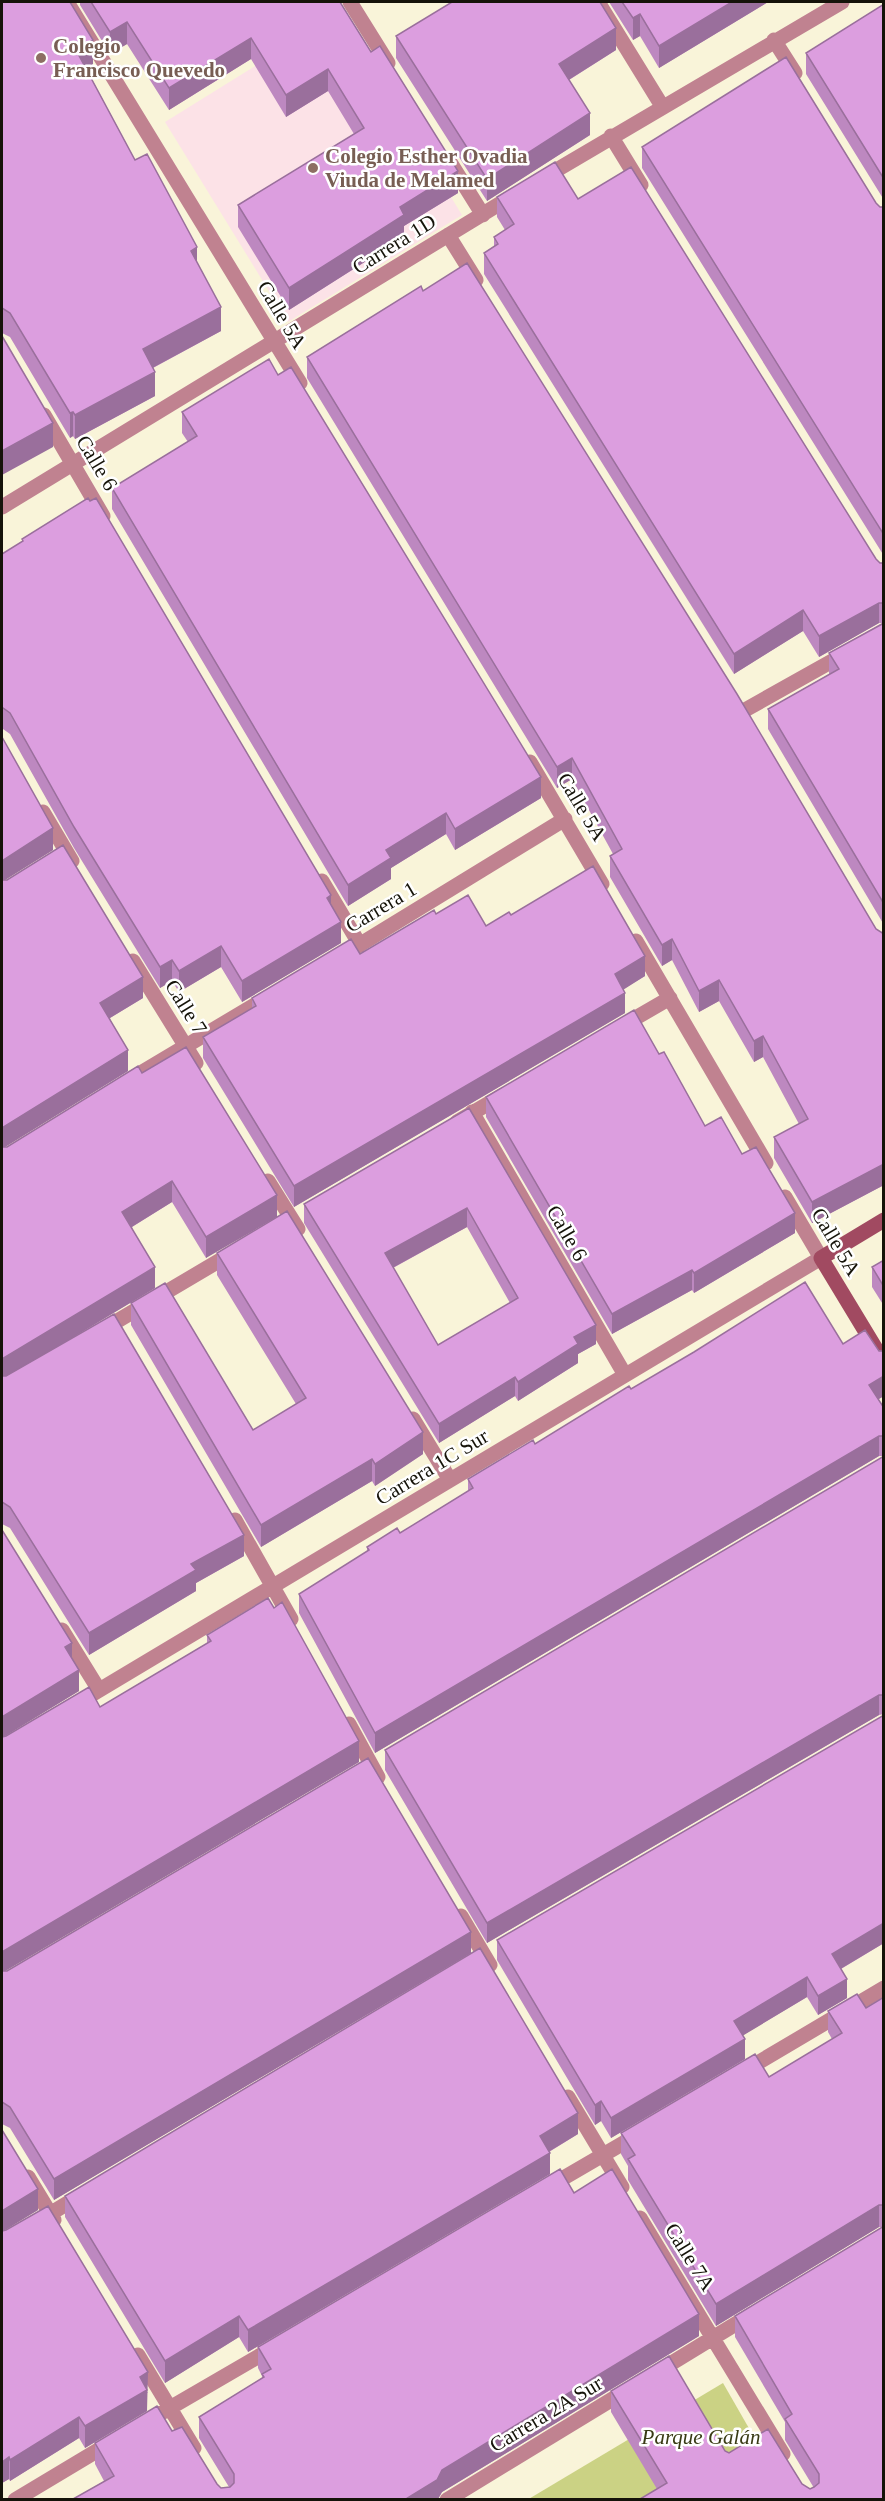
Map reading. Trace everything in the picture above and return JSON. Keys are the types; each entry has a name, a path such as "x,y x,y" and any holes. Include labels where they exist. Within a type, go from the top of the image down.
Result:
{"street":[{"name":"Calle 5A","path":"67,2 306,393"},
{"path":"350,2 394,73"},
{"path":"598,2 662,106"},
{"name":"Carrera 1D","path":"2,507 611,136 842,2"},
{"path":"774,40 805,90"},
{"path":"611,136 649,198"},
{"path":"438,144 483,215"},
{"path":"448,235 486,296"},
{"name":"Calle 6","path":"37,403 109,525"},
{"path":"745,710 884,632"},
{"name":"Calle 5A","path":"521,748 611,899"},
{"path":"37,801 62,856 79,873"},
{"name":"Carrera 1","path":"339,956 565,819"},
{"path":"311,863 360,945"},
{"name":"Calle 5A","path":"629,928 884,1362"},
{"name":"Calle 7","path":"122,944 203,1076"},
{"path":"113,1090 184,1045 277,992"},
{"path":"607,1034 670,998"},
{"path":"442,1130 514,1088"},
{"name":"Calle 6","path":"472,1112 625,1375"},
{"path":"259,1167 303,1238"},
{"name":"Carrera 1C Sur","path":"60,1714 884,1221"},
{"path":"88,1338 120,1326 250,1242"},
{"path":"407,1409 450,1480"},
{"path":"225,1504 296,1628"},
{"path":"56,1622 99,1690"},
{"path":"342,1712 389,1795"},
{"path":"454,1905 496,1976"},
{"path":"733,2078 884,1988"},
{"name":"Calle 7A","path":"561,2086 792,2469"},
{"path":"530,2198 653,2126"},
{"path":"20,2163 62,2233"},
{"path":"2,2243 91,2190"},
{"name":"Carrera 2A Sur","path":"447,2499 764,2307"},
{"path":"129,2340 201,2459"},
{"path":"15,2499 284,2342"}],"shaded area":[{"name":"Colegio Esther Ovadia Viuda de Melamed","path":"339,14 462,215 288,322 165,122"}],"green space":[{"name":"Parque Galán","path":"723,2383 758,2444 665,2499 527,2500"}],"building":[{"path":"2,2 70,2 93,40 76,50 135,160 147,154 197,247 191,251 221,307 143,349 155,372 75,415 73,412 70,413 10,313 2,308"},
{"path":"91,2 340,2 371,52 380,46 458,171 400,207 404,215 289,288 238,205 364,128 328,69 286,95 251,38 169,88 127,22 110,32"},
{"path":"452,2 600,2 616,28 559,64 590,113 487,179 396,36"},
{"path":"622,2 732,2 659,46 640,14 633,18"},
{"path":"884,4 884,179 806,53"},
{"path":"786,57 876,203 884,207 884,535 642,147"},
{"path":"555,162 578,199 631,167 876,559 884,563 884,603 879,603 819,636 803,610 734,654 484,253 498,244 494,237 514,224 497,197"},
{"path":"467,263 737,694 876,929 884,934 884,1164 812,1202 774,1137 808,1119 763,1036 754,1041 719,980 699,991 672,939 662,945 610,856 622,849 572,758 557,767 307,357 421,286 423,291"},
{"path":"2,336 53,423 2,451"},
{"path":"269,359 278,375 291,367 541,777 455,829 446,813 386,850 391,858 348,885 112,488 197,436 182,412"},
{"path":"88,498 90,501 96,498 331,895 327,898 341,922 242,981 221,946 179,971 172,960 160,967 74,827 10,713 2,709 2,554"},
{"path":"884,623 884,904 768,709 839,669 829,653"},
{"path":"2,737 53,828 2,861"},
{"path":"63,845 143,977 100,1003 128,1050 2,1128 2,880 7,880"},
{"path":"593,866 645,956 615,974 625,993 294,1186 203,1037 256,1006 252,998 351,939 360,954 434,910 436,914 468,895 486,926 509,912 511,915"},
{"path":"634,1010 659,1054 664,1052 705,1126 721,1117 742,1154 756,1147 795,1213 694,1273 692,1270 612,1314 486,1097"},
{"path":"186,1047 277,1195 206,1237 172,1181 122,1212 155,1267 2,1359 2,1147 7,1147 138,1066 142,1073"},
{"path":"469,1108 596,1325 574,1337 578,1344 518,1382 515,1377 439,1424 304,1204","holes":["467,1208 518,1298 438,1345 385,1253"]},
{"path":"287,1211 423,1432 375,1464 372,1459 261,1525 131,1303 165,1283 253,1430 306,1398 217,1253"},
{"path":"884,1260 884,1287 872,1267"},
{"path":"805,1282 843,1344 865,1330 879,1351 884,1351 884,1376 869,1385 884,1408 884,1436 879,1436 375,1733 299,1594 369,1550 367,1547 397,1528 400,1533 473,1488 468,1479 533,1440 535,1444 629,1386 631,1389"},
{"path":"114,1314 244,1535 191,1564 196,1570 89,1633 10,1507 2,1502 2,1376 6,1376"},
{"path":"884,1456 884,1695 879,1695 487,1923 385,1750"},
{"path":"2,1530 72,1643 65,1647 79,1670 2,1717"},
{"path":"268,1598 274,1608 282,1602 359,1741 2,1952 2,1737 89,1687 100,1707 211,1641 207,1635"},
{"path":"884,1715 884,1923 832,1954 847,1979 818,1996 807,1977 734,2021 745,2039 611,2118 601,2101 595,2105 497,1940"},
{"path":"368,1758 471,1932 54,2179 10,2107 2,2102 2,1971 7,1971"},
{"path":"480,1948 578,2113 540,2136 550,2153 248,2330 239,2316 165,2361 65,2196"},
{"path":"857,1994 866,2008 884,1997 884,2205 879,2205 716,2304 628,2159 635,2155 621,2133 755,2054 769,2077 842,2033 828,2011"},
{"path":"2,2130 38,2189 2,2211"},
{"path":"560,2169 574,2193 612,2169 699,2314 442,2470 437,2480 406,2499 73,2499 114,2476 95,2443 157,2406 172,2431 182,2427 217,2484 221,2488 230,2487 234,2483 234,2474 199,2417 264,2377 262,2374 271,2369 258,2347"},
{"path":"48,2206 148,2372 140,2377 147,2390 85,2426 79,2417 10,2460 9,2457 2,2462 2,2231"},
{"path":"884,2226 884,2499 640,2499 667,2483 611,2391 669,2356 725,2451 729,2453 768,2429 802,2484 810,2489 819,2483 819,2474 785,2419 792,2414 735,2316"}],"place":[{"name":"Colegio Francisco Quevedo","path":"41,58"},
{"name":"Colegio Esther Ovadia Viuda de Melamed","path":"313,168"}]}
